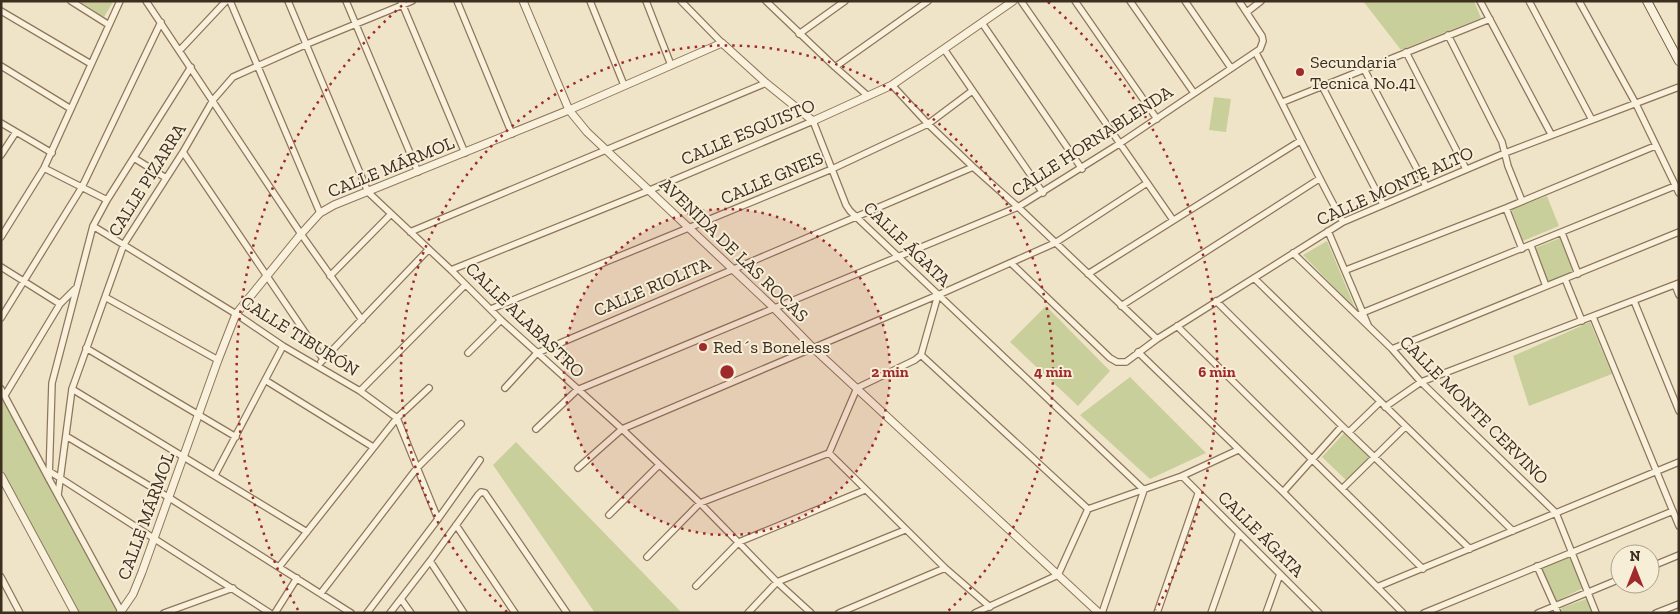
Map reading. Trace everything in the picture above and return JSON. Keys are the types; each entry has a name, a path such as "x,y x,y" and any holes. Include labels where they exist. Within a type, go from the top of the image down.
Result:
{"main road":[{"path":"1647,1 1679,61"}],"street":[{"path":"71,1 109,24"},
{"path":"146,1 301,234 362,320"},
{"path":"180,50 226,1"},
{"path":"230,1 320,213"},
{"name":"CALLE ALABASTRO","path":"288,1 368,192 501,320 700,503 777,582 811,613"},
{"path":"346,1 418,172"},
{"name":"CALLE PIZARRA","path":"58,496 72,389 124,244 183,152 213,100 233,77 402,3 412,1"},
{"path":"457,1 512,134"},
{"name":"AVENIDA DE LAS ROCAS","path":"523,1 569,110 606,151 690,228 813,348 1101,613"},
{"path":"590,1 624,85"},
{"path":"646,1 671,65"},
{"name":"CALLE ÁGATA","path":"681,1 722,43 766,83 813,121 846,205 856,217 1144,490"},
{"path":"766,1 799,34 868,96"},
{"path":"799,34 845,1"},
{"path":"835,67 928,1"},
{"name":"CALLE ESQUISTO","path":"451,270 650,190 813,121 892,85 1013,1"},
{"path":"1021,1 1173,220"},
{"path":"1075,1 1157,119"},
{"path":"1130,1 1194,93"},
{"path":"1185,1 1231,68"},
{"path":"1239,1 1259,31 1263,41 1256,53 1283,102 1319,179 1343,222"},
{"path":"1247,12 1261,1"},
{"path":"1480,1 1551,134"},
{"path":"1530,1 1592,120"},
{"path":"1579,1 1636,104 1679,193"},
{"path":"1,237 52,153 119,2"},
{"path":"402,3 465,153"},
{"path":"1,11 91,64"},
{"path":"1283,102 1490,19"},
{"path":"1,318 82,187 161,22"},
{"path":"982,23 1082,169"},
{"path":"1448,35 1502,142 1508,166 1522,201"},
{"name":"CALLE MÁRMOL","path":"121,612 133,594 236,314 266,275 320,213 334,205 569,110 722,43"},
{"path":"944,48 1043,192"},
{"path":"1406,52 1466,169"},
{"name":"CALLE HORNABLENDA","path":"577,390 1018,207 1082,169 1256,53"},
{"path":"1,66 71,109"},
{"path":"48,479 52,383 93,226 107,200 191,67"},
{"path":"1364,69 1426,186"},
{"path":"410,232 766,83"},
{"path":"892,85 972,167 1018,207 1156,339"},
{"path":"1322,86 1383,204"},
{"name":"CALLE MONTE ALTO","path":"1011,263 1110,358 1117,362 1126,362 1156,339 1343,222 1551,134 1679,87"},
{"name":"CALLE GNEIS","path":"491,309 832,169 928,124 972,90"},
{"path":"1,123 52,153"},
{"path":"1,155 16,132"},
{"path":"1088,274 1300,141"},
{"path":"1346,270 1506,208 1655,146"},
{"path":"183,152 323,359"},
{"path":"134,158 166,178"},
{"name":"CALLE RIOLITA","path":"537,353 972,167"},
{"path":"44,168 107,200"},
{"path":"1121,306 1319,179"},
{"path":"578,468 622,430 1055,243 1147,183"},
{"path":"1357,315 1676,186"},
{"path":"1506,208 1522,249"},
{"path":"330,276 391,214"},
{"name":"CALLE TIBURÓN","path":"93,226 236,314 283,346 360,391 397,418"},
{"path":"1328,231 1369,327"},
{"path":"1392,349 1679,232"},
{"path":"1562,233 1578,274"},
{"path":"1531,246 1546,286"},
{"path":"318,365 428,250"},
{"name":"CALLE MONTE CERVINO","path":"1293,253 1392,349 1421,382 1556,513 1596,613"},
{"path":"1,267 60,304"},
{"path":"1254,278 1513,531"},
{"path":"1565,279 1582,321"},
{"path":"360,391 465,284"},
{"path":"1385,407 1421,382 1677,284 1679,295"},
{"path":"5,395 60,304 76,288"},
{"path":"646,557 700,503 829,453 857,388 915,360 921,355 938,295"},
{"path":"105,297 218,360"},
{"path":"1216,301 1470,549"},
{"path":"1634,301 1679,411"},
{"path":"1593,317 1679,526"},
{"path":"468,353 501,320"},
{"path":"1177,326 1423,568"},
{"path":"215,476 283,346"},
{"path":"86,348 236,437"},
{"path":"1138,352 1283,492 1403,613"},
{"path":"505,388 537,353"},
{"path":"921,355 1088,509"},
{"path":"265,380 373,447"},
{"path":"1,388 48,479 121,612"},
{"path":"279,567 397,418 429,388"},
{"path":"72,389 307,532"},
{"path":"536,429 577,390"},
{"path":"1349,432 1380,402"},
{"path":"397,418 438,519"},
{"path":"321,593 417,468 461,424"},
{"path":"1283,492 1342,426"},
{"path":"1343,488 1405,427"},
{"path":"66,436 168,497 351,613"},
{"path":"975,613 1058,575 1088,509 1182,476 1238,450"},
{"path":"829,453 905,530 945,568 990,606"},
{"path":"367,613 480,460"},
{"path":"1377,587 1679,462"},
{"path":"609,515 660,465"},
{"path":"49,471 60,480 270,613"},
{"path":"1,476 5,492 75,613"},
{"name":"CALLE ÁGATA","path":"1182,476 1319,613"},
{"path":"696,586 739,542 865,490"},
{"path":"1101,613 1144,490"},
{"path":"390,613 481,492 485,493 567,613"},
{"path":"1157,613 1198,494"},
{"path":"1424,613 1673,511"},
{"path":"456,525 515,613"},
{"path":"748,613 777,582 905,530"},
{"path":"1211,613 1239,533"},
{"path":"1660,563 1679,555"},
{"path":"430,562 464,613"},
{"path":"1537,566 1558,613"},
{"path":"839,613 945,568"},
{"path":"1266,613 1280,574"},
{"path":"1,576 20,613"},
{"path":"275,613 297,578"},
{"path":"1538,613 1610,583"},
{"path":"164,613 233,588"},
{"path":"401,599 411,613"},
{"path":"1656,613 1679,604"}],"green space":[{"path":"79,1 112,1 113,2 104,17"},
{"path":"1363,1 1474,1 1481,18 1401,50"},
{"path":"1214,97 1231,99 1226,132 1209,130"},
{"path":"1547,196 1559,226 1523,241 1511,209"},
{"path":"1560,238 1573,272 1547,282 1535,248"},
{"path":"1327,241 1356,310 1303,255"},
{"path":"1046,306 1110,371 1078,406 1010,342"},
{"path":"1590,322 1612,374 1529,406 1513,356"},
{"path":"1130,377 1206,453 1150,479 1080,415"},
{"path":"1,392 122,613 75,613 1,475"},
{"path":"1346,431 1371,456 1346,480 1322,457"},
{"path":"516,442 682,613 595,613 493,465"},
{"path":"1569,556 1583,588 1557,601 1542,568"},
{"path":"1589,598 1595,613 1563,613 1561,608"}],"place":[{"name":"Secundaria Tecnica No.41","path":"1300,72"},
{"name":"Red´s Boneless","path":"703,347"}]}
